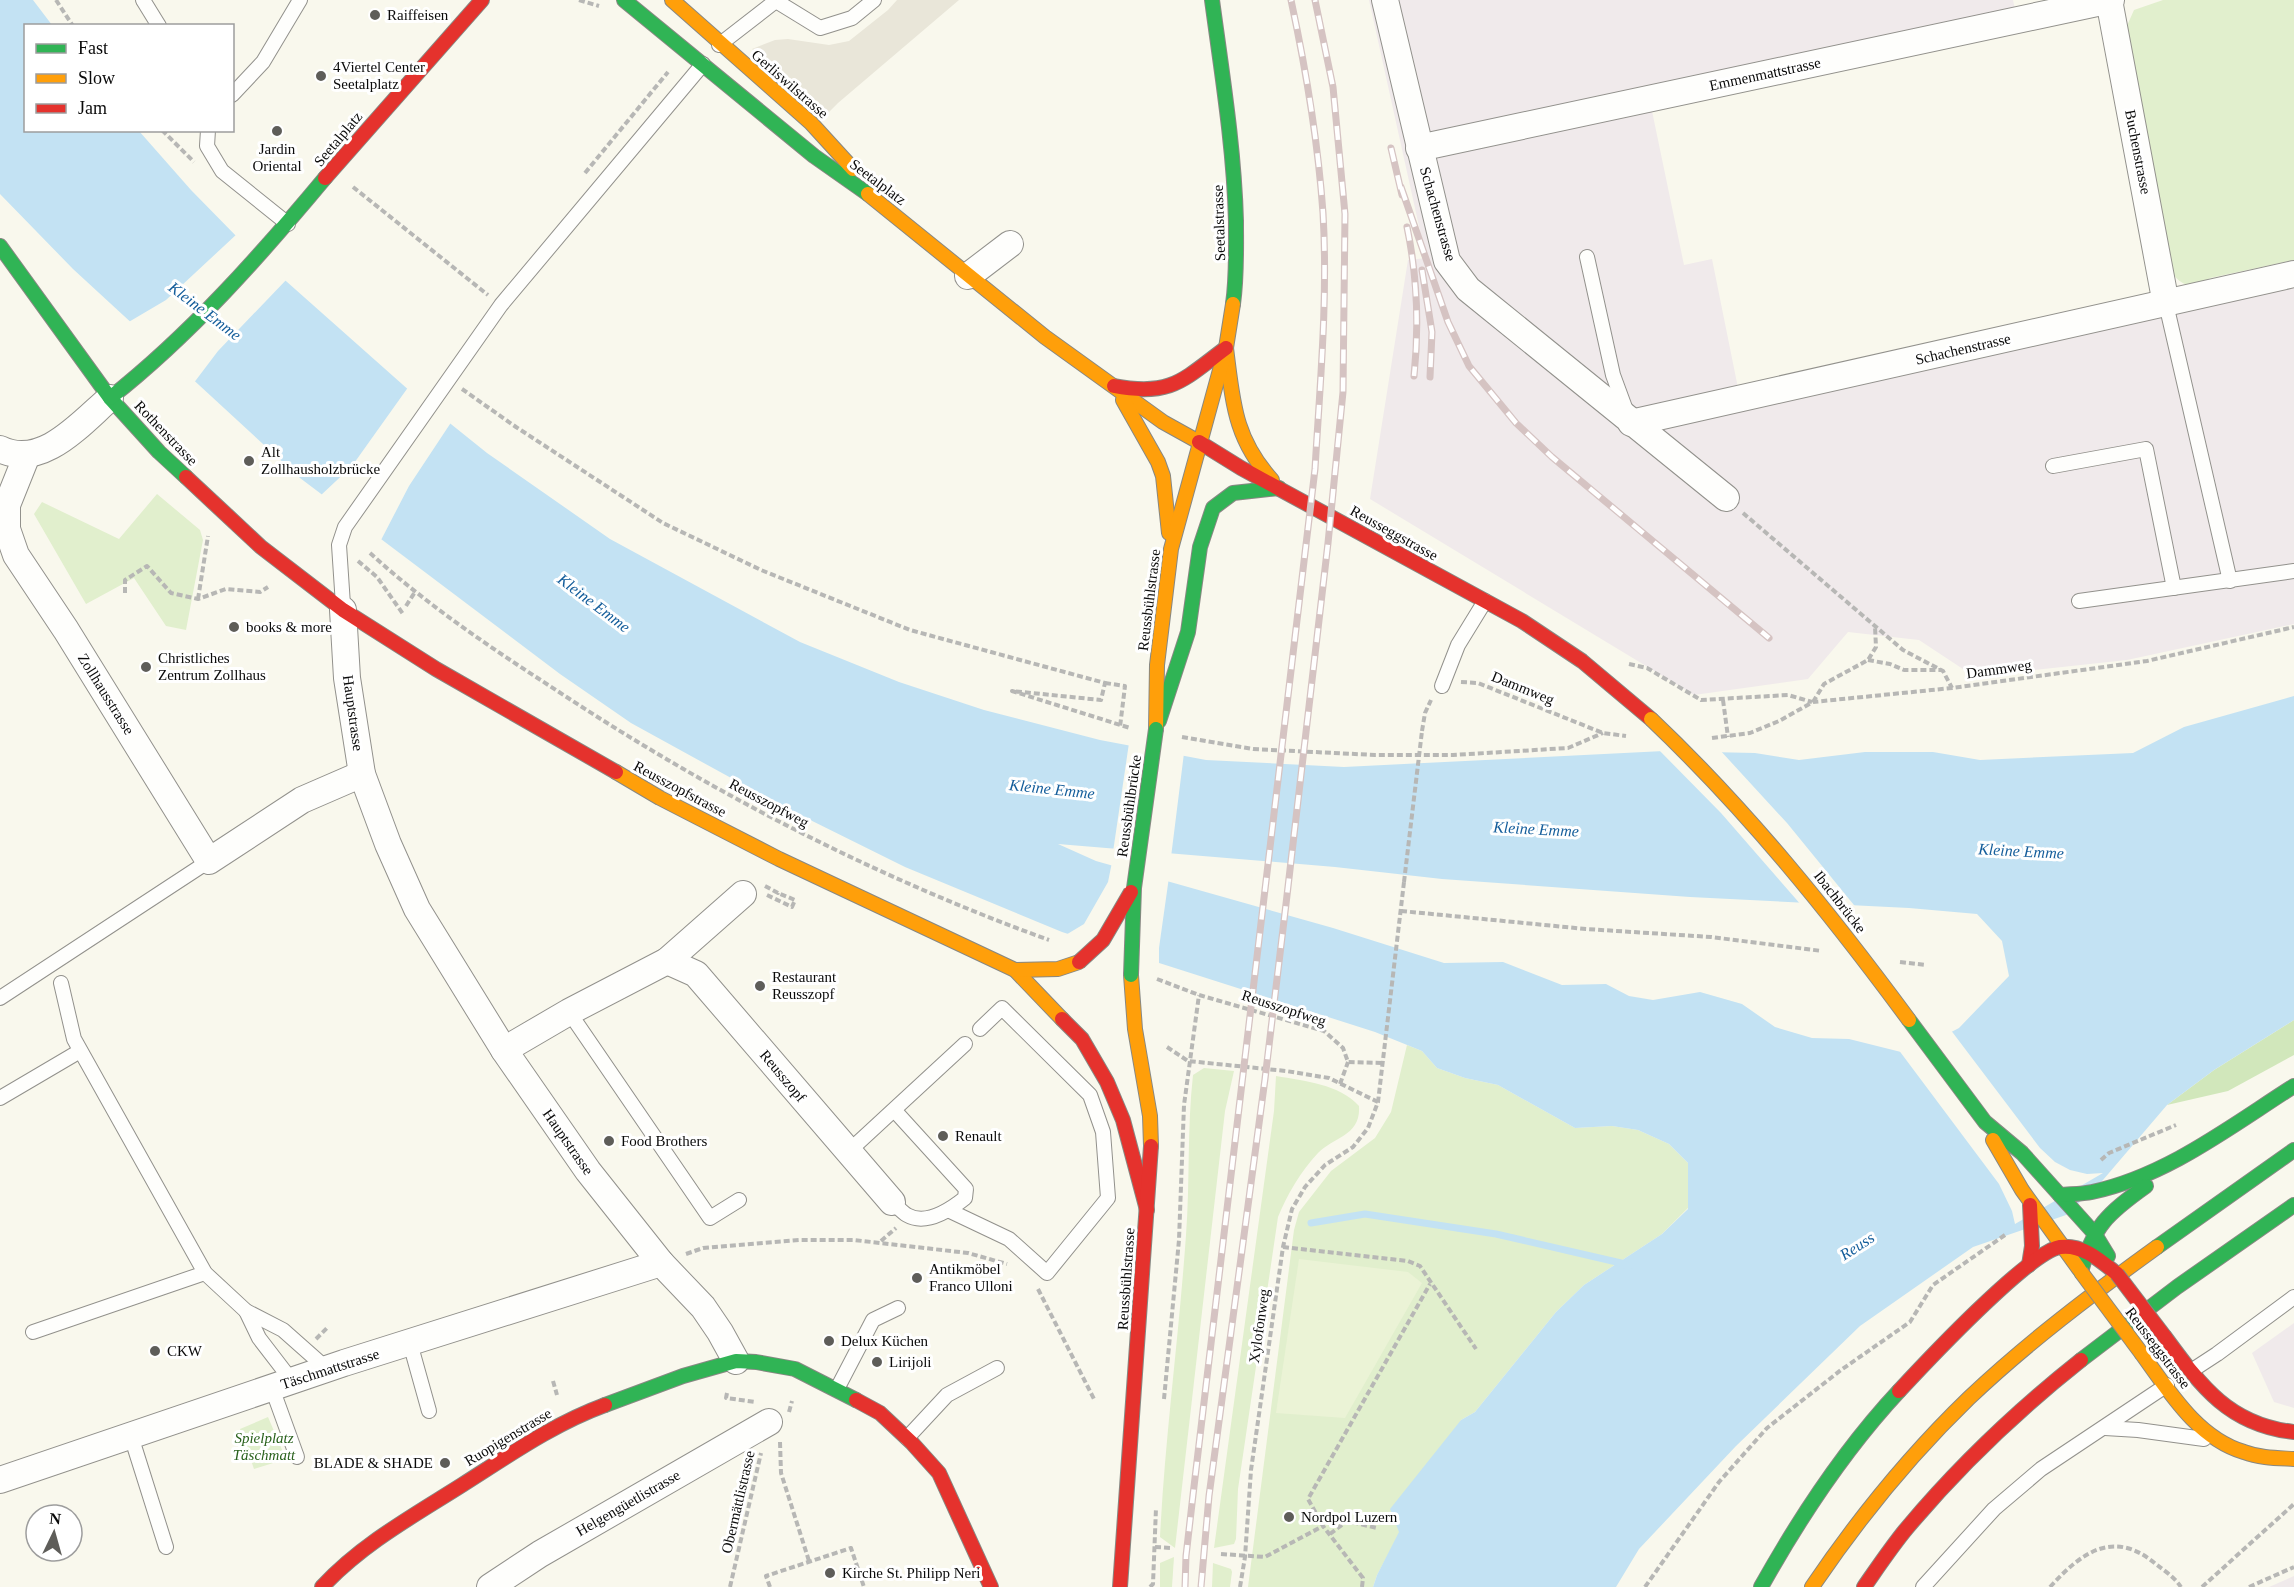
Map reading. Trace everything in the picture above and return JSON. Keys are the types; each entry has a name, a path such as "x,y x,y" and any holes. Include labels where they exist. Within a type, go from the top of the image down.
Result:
{"main road":[{"name":"Seetalplatz","path":"110,398 147,369 268,246 363,133 482,0"},
{"name":"Seetalplatz","path":"624,0 814,156 878,201 1045,337 1114,386"},
{"name":"Gerliswilstrasse","path":"672,0 720,45 829,139 878,201"},
{"name":"Seetalstrasse","path":"1199,442 1226,348 1235,300 1238,255 1230,128 1212,0"},
{"name":"Rothenstrasse","path":"0,246 110,398 159,452 261,547 344,610"},
{"path":"1114,386 1144,392 1166,389 1226,348 1240,433 1251,455 1279,488"},
{"path":"1114,386 1158,462 1165,492 1171,549"},
{"name":"Reusseggstrasse","path":"1114,386 1163,422 1522,621 1582,661 1651,719"},
{"name":"Reussbühlstrasse","path":"1156,729 1157,665 1171,549 1186,500 1199,442"},
{"path":"1156,729 1188,632 1200,547 1213,508 1233,493 1279,488"},
{"name":"Reusszopfstrasse","path":"344,610 436,669 660,798 779,859 1015,970 1082,1039 1107,1082 1123,1120 1147,1210"},
{"name":"Ibachbrücke","path":"1651,719 1714,781 1804,882 1847,936 1985,1122 2005,1164 2030,1205"},
{"name":"Reussbühlbrücke","path":"1131,975 1134,888 1156,729"},
{"name":"Reussbühlbrücke","path":"1079,962 1088,957 1099,944 1134,888"},
{"name":"Reusszopfstrasse","path":"1015,970 1058,969 1079,962"},
{"name":"Reussbühlstrasse","path":"1120,1587 1151,1130 1135,1029 1131,975"},
{"path":"2060,1195 2086,1194 2123,1185 2177,1159 2294,1086"},
{"name":"Ibachbrücke","path":"1985,1122 2042,1175"},
{"path":"1812,1587 1836,1551 1900,1469 1957,1409 2026,1348 2087,1299 2160,1244 2294,1150"},
{"path":"2081,1272 2086,1251 2104,1218 2177,1159"},
{"name":"Reusseggstrasse","path":"2042,1175 2094,1233 2117,1274 2204,1387 2237,1416 2257,1427 2271,1431 2294,1432"},
{"path":"2029,1265 2032,1246 2030,1205"},
{"name":"Reusseggstrasse","path":"2030,1205 2064,1246 2166,1386 2208,1435 2244,1453 2266,1458 2294,1459"},
{"path":"1864,1587 1911,1523 1953,1476 2037,1398 2110,1337 2193,1275 2294,1205"},
{"path":"1761,1587 1813,1498 1851,1447 1930,1360 2029,1265 2044,1254 2064,1246 2071,1246 2099,1258 2117,1274"},
{"path":"736,1361 795,1369 880,1413 939,1473 991,1587"},
{"name":"Ruopigenstrasse","path":"322,1587 335,1573 375,1540 541,1435 593,1409 683,1376 736,1361"},
{"path":"970,1539 977,1587"}],"street":[{"name":"Schachenstrasse","path":"1385,0 1448,261 1467,289 1726,498"},
{"name":"Emmenmattstrasse","path":"1419,148 2069,4 2110,0"},
{"name":"Buchenstrasse","path":"2110,0 2166,304"},
{"path":"968,276 1010,244"},
{"name":"Schachenstrasse","path":"1631,423 2294,274"},
{"path":"0,449 27,455 45,451 110,398"},
{"name":"Zollhausstrasse","path":"27,455 7,506 7,529 16,555 66,630 209,861"},
{"name":"Hauptstrasse","path":"344,610 346,678 362,774 388,844 417,909 504,1050 588,1171 661,1263 703,1307 736,1361"},
{"path":"209,861 302,800 362,774"},
{"path":"504,1050 569,1012 667,961 755,895"},
{"name":"Reusszopf","path":"667,961 696,974 892,1202"},
{"name":"Täschmattstrasse","path":"0,1480 327,1369 661,1263"},
{"name":"Helgengüetlistrasse","path":"490,1587 540,1554 780,1424"}],"lane":[{"path":"143,0 158,24"},
{"path":"234,93 263,62 300,0"},
{"path":"344,610 339,545 345,527 501,305 702,65 720,45 777,0 820,28 852,18 874,0"},
{"path":"202,132 222,171 288,224"},
{"path":"207,146 208,132"},
{"path":"1587,257 1613,375 1631,423"},
{"path":"2166,304 2230,581"},
{"path":"2053,466 2146,449 2174,588"},
{"path":"2079,601 2294,571"},
{"path":"1442,686 1458,645 1485,602"},
{"path":"0,998 209,861"},
{"path":"61,983 74,1039 205,1273 246,1311 283,1330 327,1369"},
{"path":"950,1210 1009,1239 1047,1273 1108,1198 1103,1132 1090,1095 1002,1008 980,1029"},
{"path":"569,1012 710,1218 739,1200"},
{"path":"848,1152 965,1044"},
{"path":"0,1098 80,1051"},
{"path":"892,1202 909,1216 926,1218 950,1210 965,1198 966,1189 895,1111"},
{"path":"33,1332 205,1273"},
{"path":"1923,1587 1994,1509 2041,1469 2217,1354 2294,1297"},
{"path":"837,1389 873,1320 898,1308"},
{"path":"246,1311 282,1384 297,1457"},
{"path":"410,1342 429,1411"},
{"path":"907,1438 947,1395 997,1368"},
{"path":"2105,1428 2173,1434 2224,1445"},
{"path":"131,1436 166,1547"}],"path":[{"path":"56,0 72,24"},
{"path":"579,0 605,9"},
{"path":"582,176 672,68"},
{"path":"333,171 501,305"},
{"path":"485,293 493,284"},
{"path":"448,379 516,427 663,523 761,570 910,630 1105,683 1125,686 1120,727"},
{"path":"1726,498 1903,650 1943,671 1952,688"},
{"path":"198,598 208,532"},
{"path":"339,545 377,577 391,597"},
{"name":"Reusszopfweg","path":"370,554 415,592 488,646 620,732 710,785 805,836 885,873 995,921 1060,944"},
{"path":"125,593 126,580 147,566 171,593 198,598 226,589 260,592 273,584"},
{"path":"406,606 415,592"},
{"path":"1621,668 1626,663 1647,668 1701,700 1788,695 1812,702 1824,684 1868,660 1876,647 1875,626"},
{"name":"Dammweg","path":"1711,738 1750,733 1779,721 1812,702 1952,688 2147,661 2294,627"},
{"path":"1868,660 1904,669 1943,671"},
{"name":"Dammweg","path":"1442,686 1456,681 1478,683 1603,733 1633,736"},
{"path":"1105,683 1101,700 1012,691 1132,729"},
{"path":"1164,1045 1188,1061 1286,1071 1329,1078 1378,1102 1422,731 1425,713 1431,699 1442,686"},
{"path":"1723,700 1728,737"},
{"path":"1178,736 1253,749 1374,755 1453,755 1568,748 1603,733"},
{"path":"755,895 792,907 795,900 777,892"},
{"path":"1401,911 1586,929 1711,937 1826,952"},
{"path":"1901,962 1926,965"},
{"name":"Reusszopfweg","path":"1156,979 1199,995 1324,1031 1343,1048 1348,1062"},
{"path":"1163,1408 1179,1239 1184,1105 1188,1061 1199,995"},
{"path":"1340,1084 1348,1062 1383,1063"},
{"name":"Xylofonweg","path":"1240,1587 1245,1557 1251,1470 1283,1248 1292,1209 1305,1187 1325,1166 1353,1147 1368,1128 1378,1102"},
{"path":"1645,1587 1719,1482 1767,1428 1840,1370 1910,1322 1933,1285 2014,1228"},
{"path":"661,1263 704,1248 800,1240 854,1240 968,1253 1005,1262 1013,1268"},
{"path":"1283,1248 1408,1261 1420,1266 1476,1349"},
{"path":"1362,1587 1363,1578 1323,1526 1308,1499 1430,1284"},
{"path":"1036,1287 1042,1294 1095,1401"},
{"path":"792,1401 780,1424 781,1473 809,1561"},
{"name":"Obermättlistrasse","path":"730,1587 780,1424"},
{"path":"2202,1587 2294,1503"},
{"path":"1150,1587 1153,1584 1156,1506"},
{"path":"1330,1534 1347,1521 1377,1528"},
{"path":"1221,1554 1265,1557 1323,1526"},
{"path":"2050,1587 2065,1570 2090,1551 2116,1546 2143,1553 2181,1587"},
{"path":"1155,1547 1172,1548"},
{"path":"770,1587 766,1576 851,1548 864,1587"},
{"path":"2249,1587 2294,1567"}],"shaded area":[{"path":"897,0 959,0 828,113 752,49 775,40 788,39 829,45 849,41"},
{"path":"1369,0 2013,0 2019,29 1652,111 1684,265 1712,259 1738,388 2294,285 2294,624 2127,660 2024,671 1969,673 1919,640 1848,632 1808,679 1694,695 1370,499 1408,260 1426,258"},
{"path":"2294,1323 2294,1408 2274,1402 2252,1353"},
{"path":"2294,1576 2294,1587 2269,1587"}],"green space":[{"path":"2163,0 2294,0 2294,260 2210,278 2194,285 2185,284 2172,273 2126,28 2134,10"},
{"path":"157,494 200,530 203,540 186,630 166,626 134,578 86,604 34,514 42,502 119,539"},
{"path":"2294,1020 2294,1055 2228,1091 2167,1105 2214,1070"},
{"path":"1407,1045 1422,1051 1437,1068 1465,1078 1498,1085 1575,1128 1612,1126 1638,1130 1669,1144 1688,1163 1688,1208 1662,1234 1584,1285 1556,1312 1475,1412 1461,1420 1377,1575 1373,1587 1248,1587 1294,1230 1299,1212 1331,1171 1375,1138 1391,1112"},
{"path":"1204,1068 1234,1071 1225,1111 1175,1548 1160,1537 1162,1499 1186,1235 1193,1075"},
{"path":"1276,1076 1332,1088 1359,1106 1358,1116 1351,1130 1324,1148 1312,1160 1295,1183 1278,1217 1238,1489 1236,1539 1234,1544 1214,1548 1274,1111"},
{"path":"1299,1259 1408,1272 1422,1283 1345,1418 1276,1413"},
{"name":"Spielplatz Täschmatt","path":"268,1417 286,1459 254,1469 240,1429"},
{"path":"1174,1557 1172,1587 1160,1587 1160,1563"},
{"path":"1213,1563 1231,1569 1230,1587 1212,1587"}],"water":[{"path":"0,0 33,0 51,24 24,24 24,132 140,132 191,190 242,242 411,392 487,453 610,539 800,642 899,682 984,710 1100,740 1206,760 1344,767 1664,751 1755,753 1799,760 1865,752 1933,752 1980,760 2133,753 2184,727 2294,696 2294,1020 2214,1070 2167,1105 2103,1180 2066,1215 1973,1247 1860,1326 1736,1446 1639,1549 1616,1587 1373,1587 1399,1532 1390,1509 1461,1420 1475,1412 1556,1312 1584,1285 1662,1234 1688,1209 1688,1163 1669,1144 1638,1130 1612,1126 1575,1128 1498,1085 1465,1078 1437,1068 1422,1051 1375,1032 1062,932 905,867 782,806 631,723 560,674 300,478 73,269 0,194","holes":["1058,844 1335,867 1442,879 1977,914 2002,941 2009,976 1959,1028 1909,1054 1849,1039 1812,1038 1775,1027 1742,1004 1700,992 1653,1000 1629,996 1606,984 1562,985 1503,962 1444,963 1333,928 1096,861"]}],"pier":[{"path":"238,233 288,278 218,351 193,384 127,323 166,300"},
{"path":"409,386 452,421 409,486 380,542 320,496 352,466"},
{"path":"1129,743 1184,753 1171,857 1113,852"},
{"path":"1657,748 1719,749 1787,823 1858,910 1802,906 1721,813"},
{"path":"1112,862 1169,877 1159,948 1159,967 1064,936 1084,924 1108,882"},
{"path":"1950,1029 2040,1148 2055,1162 2070,1170 2087,1174 2103,1173 2015,1224 2012,1211 1999,1184 1898,1049 1908,1051"}],"waterway":[{"path":"1311,1223 1365,1214 1496,1234 1621,1263 1629,1267"}],"railway":[{"path":"1185,1587 1193,1495 1315,469 1324,309 1323,213 1311,106 1291,0"},
{"path":"1201,1587 1209,1496 1286,904 1343,392 1345,214 1333,87 1315,0"},
{"path":"1391,148 1402,195"},
{"path":"1401,187 1448,322 1469,366 1516,423 1552,457 1769,638"},
{"path":"1407,227 1416,302 1414,376"},
{"path":"1422,270 1432,332 1430,377"}],"traffic: fast":[{"path":"624,0 814,156 868,194"},
{"path":"1212,0 1227,110 1235,193 1236,263 1233,304"},
{"path":"110,398 140,374 223,294 325,178"},
{"path":"0,246 110,398 159,452 186,477"},
{"path":"1159,721 1188,632 1200,547 1213,508 1233,493 1279,488"},
{"path":"1131,975 1134,888 1156,729"},
{"path":"1909,1020 1985,1122 2022,1153 2094,1233 2108,1256"},
{"path":"2060,1195 2092,1192 2120,1184 2172,1162 2198,1148 2294,1086"},
{"path":"2157,1247 2294,1150"},
{"path":"2081,1272 2091,1243 2104,1222 2122,1204 2146,1186"},
{"path":"2081,1360 2177,1287 2294,1205"},
{"path":"605,1405 683,1376 736,1361 795,1369 856,1400"},
{"path":"1761,1587 1791,1535 1841,1460 1899,1391"}],"traffic: slow":[{"path":"672,0 811,123 853,169"},
{"path":"868,194 1045,337 1163,422 1199,442"},
{"path":"1156,729 1157,665 1171,549 1226,348 1233,304"},
{"path":"1226,348 1237,418 1250,449 1272,480"},
{"path":"1123,400 1158,462 1163,476 1169,533"},
{"path":"1651,719 1721,790 1787,864 1909,1020"},
{"path":"616,772 660,798 779,859 1015,970 1062,1019"},
{"path":"1015,970 1058,969 1079,962"},
{"path":"1131,975 1135,1029 1150,1116 1151,1146"},
{"path":"1993,1140 2022,1190 2079,1269"},
{"path":"1812,1587 1886,1488 1969,1398 2060,1320 2157,1247"},
{"path":"2081,1272 2142,1354"},
{"path":"2142,1354 2174,1398 2198,1425 2212,1436 2250,1454 2294,1459"}],"traffic: jam":[{"path":"325,178 482,0"},
{"path":"1114,386 1150,389 1175,383 1187,377 1226,348"},
{"path":"1199,442 1241,468 1522,621 1582,661 1651,719"},
{"path":"186,477 261,547 343,610 436,669 616,772"},
{"path":"1079,962 1103,940 1131,892"},
{"path":"1062,1019 1082,1039 1107,1082 1123,1120 1147,1210"},
{"path":"1120,1587 1151,1146"},
{"path":"2029,1265 2032,1246 2030,1205"},
{"path":"1899,1391 2002,1287 2045,1253 2060,1247 2076,1248 2091,1254 2117,1274"},
{"path":"2117,1274 2165,1337"},
{"path":"2165,1337 2204,1387 2234,1412 2271,1428 2294,1432"},
{"path":"1864,1587 1901,1535 1968,1461 2012,1419 2081,1360"},
{"path":"856,1400 880,1413 939,1473 991,1587"},
{"path":"322,1587 354,1557 407,1520 531,1441 567,1421 605,1405"}],"place":[{"name":"Raiffeisen","path":"375,15"},
{"name":"4Viertel Center Seetalplatz","path":"321,76"},
{"name":"Jardin Oriental","path":"277,131"},
{"name":"Alt Zollhausholzbrücke","path":"249,461"},
{"name":"books & more","path":"234,627"},
{"name":"Christliches Zentrum Zollhaus","path":"146,667"},
{"name":"Restaurant Reusszopf","path":"760,986"},
{"name":"Renault","path":"943,1136"},
{"name":"Food Brothers","path":"609,1141"},
{"name":"Antikmöbel Franco Ulloni","path":"917,1278"},
{"name":"Delux Küchen","path":"829,1341"},
{"name":"CKW","path":"155,1351"},
{"name":"Lirijoli","path":"877,1362"},
{"name":"BLADE & SHADE","path":"445,1463"},
{"name":"Nordpol Luzern","path":"1289,1517"},
{"name":"Kirche St. Philipp Neri","path":"830,1573"}],"water label":[{"name":"Kleine Emme","path":"205,311"},
{"name":"Kleine Emme","path":"594,603"},
{"name":"Kleine Emme","path":"1052,789"},
{"name":"Kleine Emme","path":"1536,829"},
{"name":"Kleine Emme","path":"2021,851"},
{"name":"Reuss","path":"1857,1246"}]}
